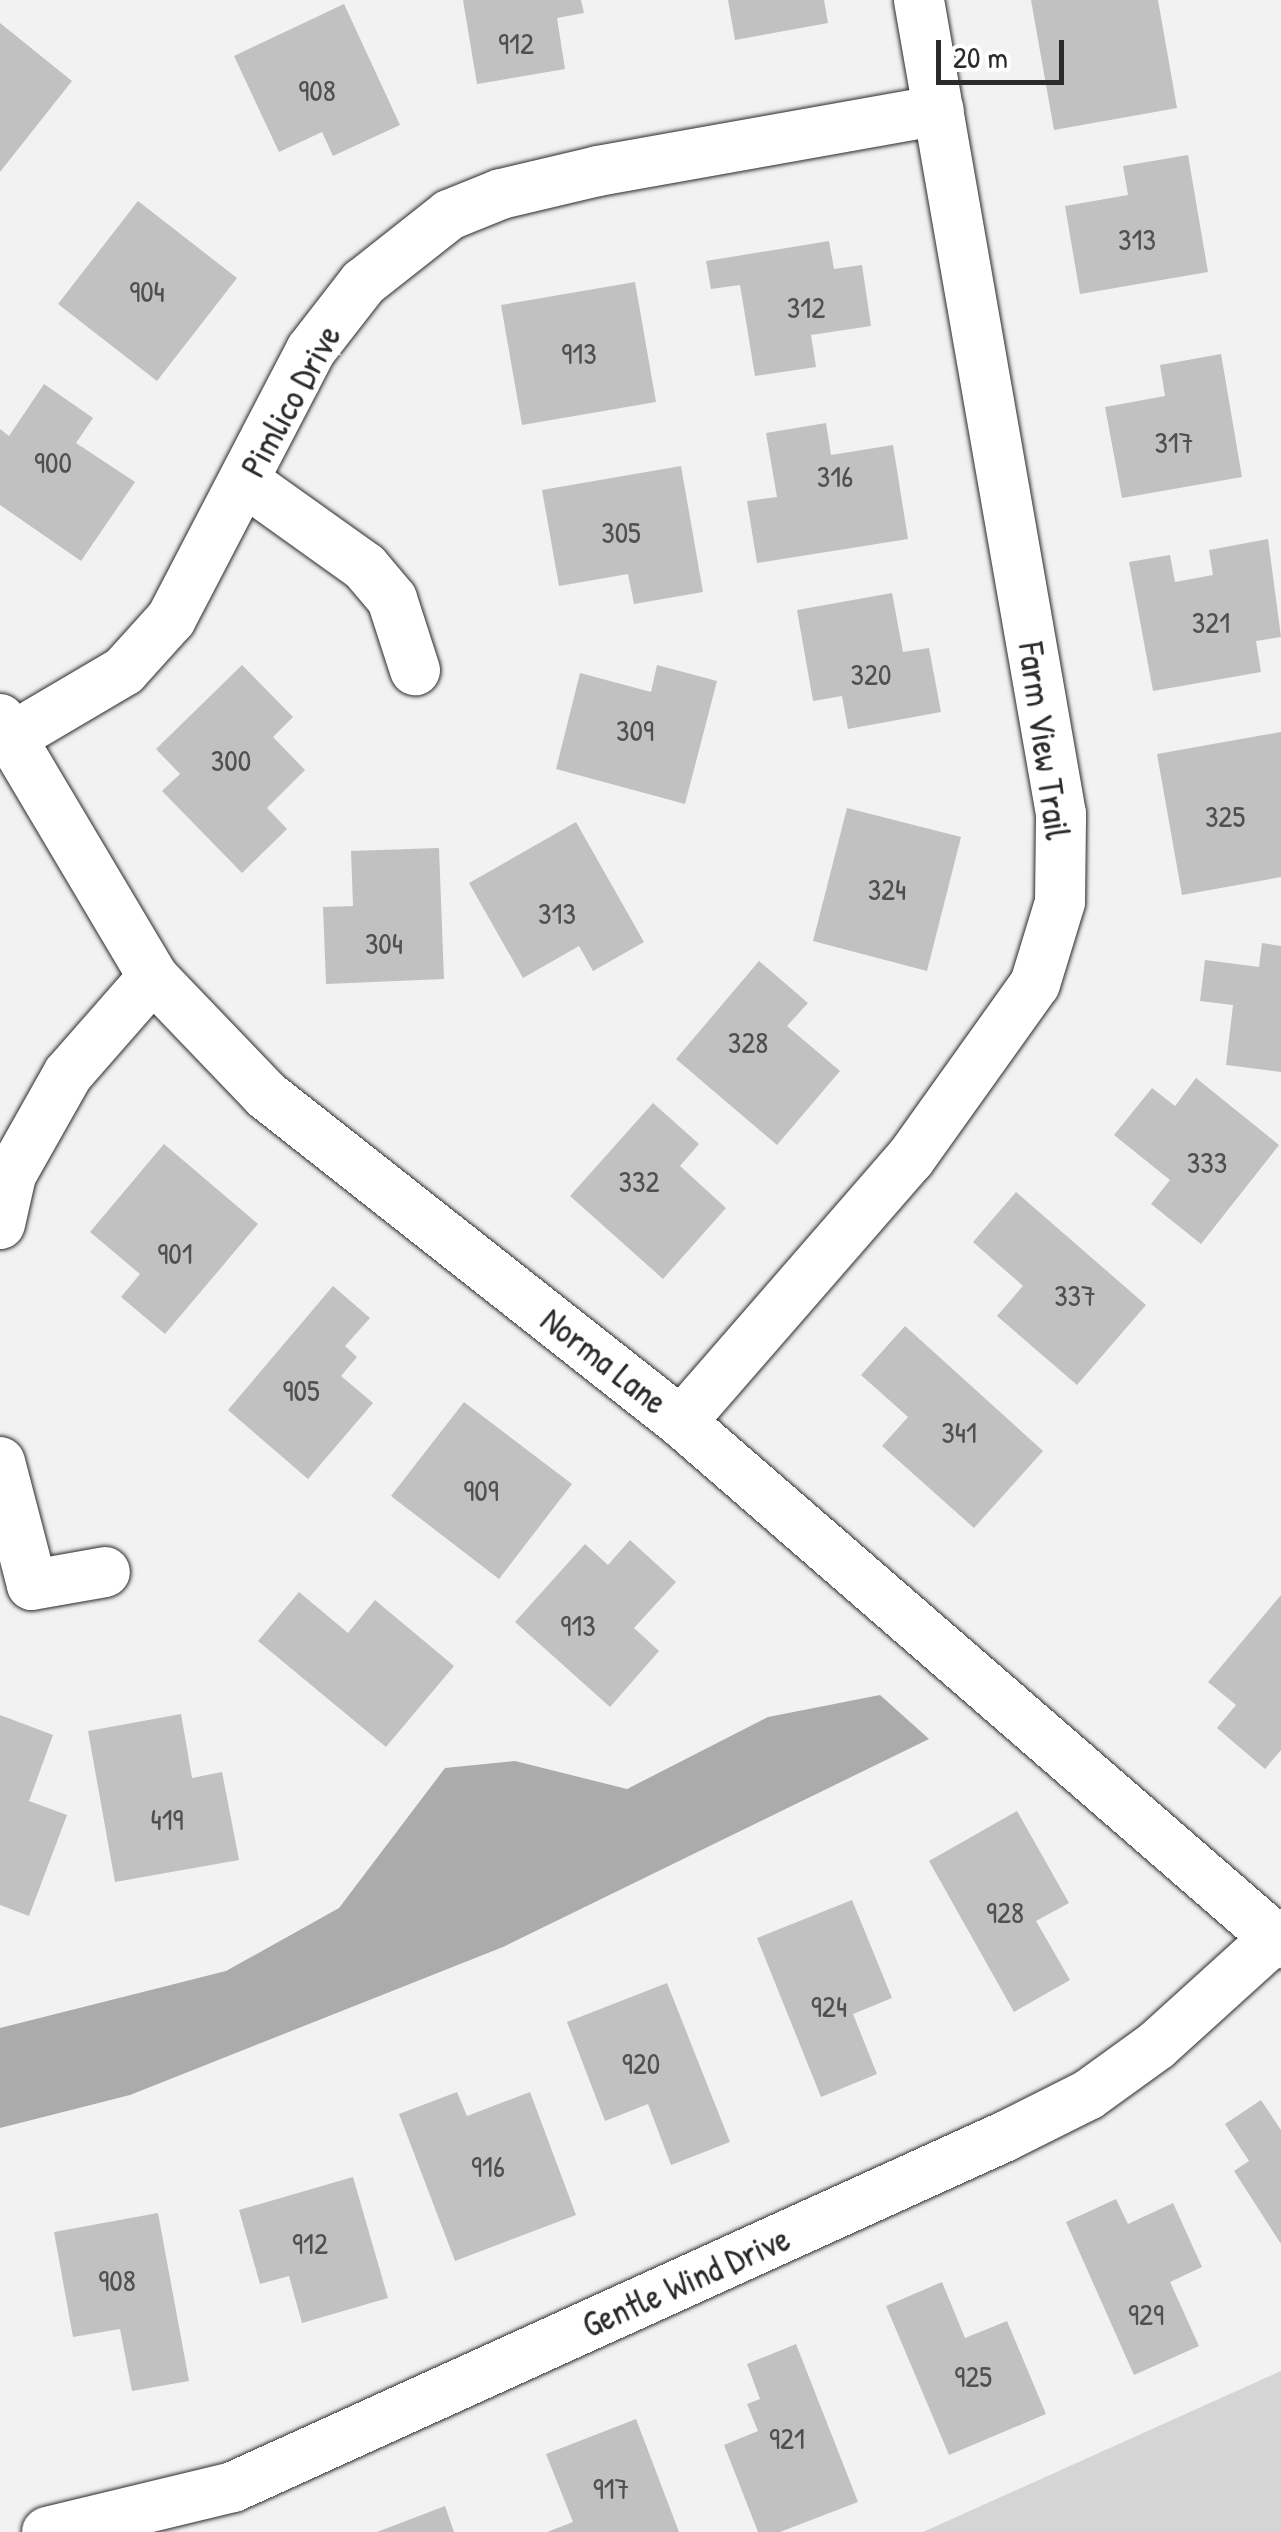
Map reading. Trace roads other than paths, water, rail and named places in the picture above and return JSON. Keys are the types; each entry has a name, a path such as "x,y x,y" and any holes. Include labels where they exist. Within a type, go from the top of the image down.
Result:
{"street":[{"name":"Farm View Trail","path":"682,1422 922,1144 1035,984 1060,902 1061,814 918,0"},
{"name":"Pimlico Drive","path":"6,728 124,671 171,620 246,482 311,350 363,284 449,215 501,194 598,171 938,110"},
{"path":"246,482 365,567 392,598 415,670"},
{"name":"Norma Lane","path":"6,728 154,977 266,1094 682,1422 1278,1940"},
{"path":"0,1224 10,1175 68,1074 154,977"},
{"path":"0,1462 32,1585 105,1572"},
{"name":"Gentle Wind Drive","path":"47,2532 234,2488 1004,2137 1088,2095 1157,2045 1278,1940"}]}
